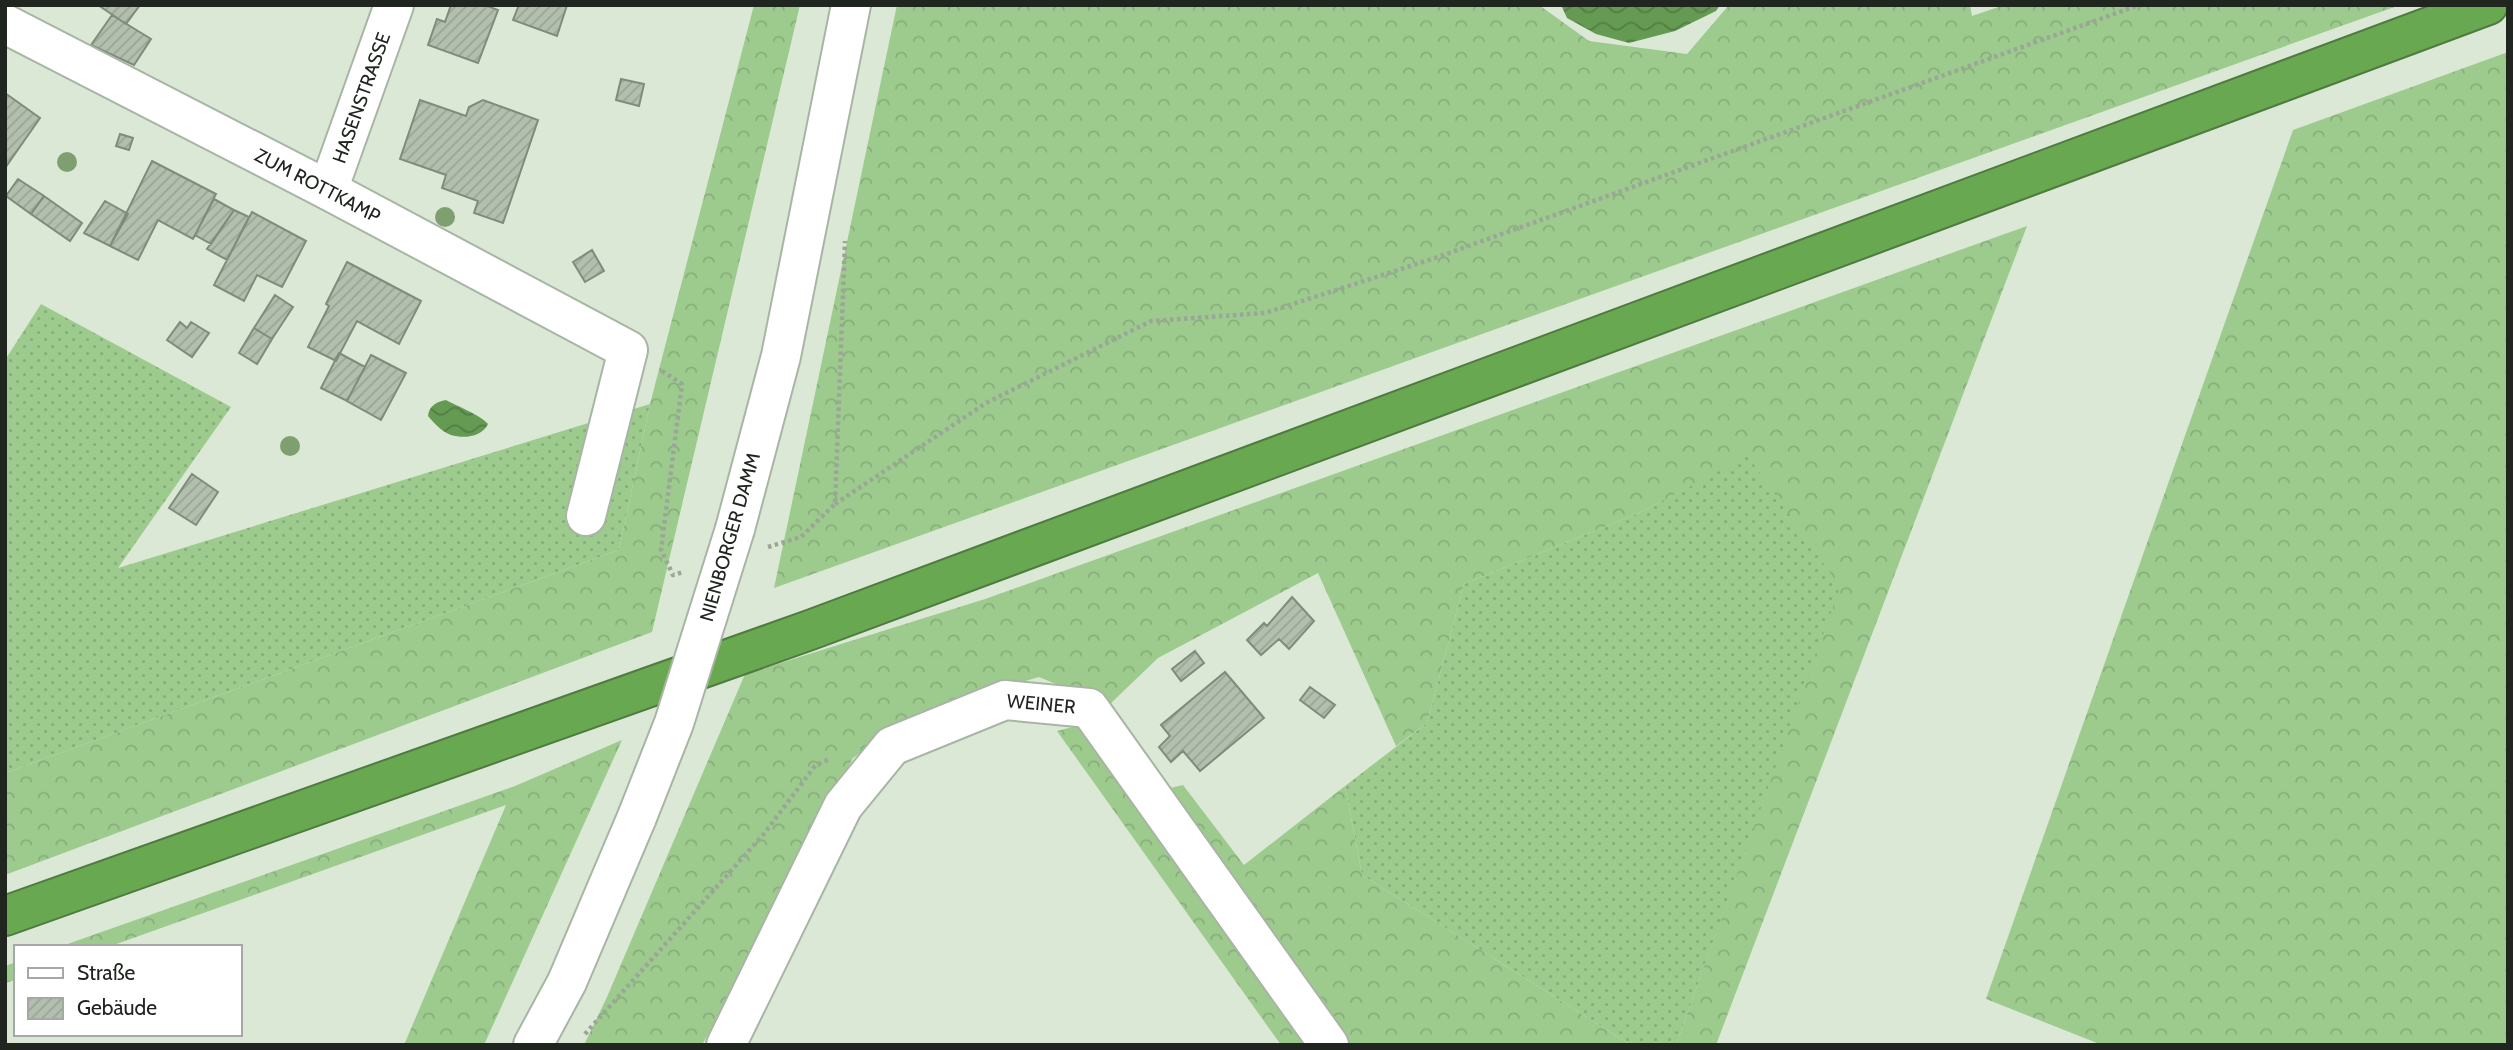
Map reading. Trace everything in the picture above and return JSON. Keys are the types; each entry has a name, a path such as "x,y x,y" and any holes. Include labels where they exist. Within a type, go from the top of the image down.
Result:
{"highway":[{"path":"5,916 810,630 2488,5"}],"street":[{"name":"HASENSTRASSE","path":"328,190 394,5"},
{"name":"NIENBORGER DAMM","path":"533,1045 567,982 674,723 735,528 781,356 851,5"},
{"name":"ZUM ROTTKAMP","path":"5,24 328,190 628,350 586,516"},
{"name":"WEINER","path":"726,1045 844,806 875,767 892,746 1005,700 1089,708 1329,1045"}],"path":[{"path":"835,503 986,403 1151,321 1265,313 1435,258 2139,5"},
{"path":"584,1035 763,835 815,766 836,756 851,754 875,767"}],"green space":[{"path":"754,5 800,5 652,632 5,875 5,773 619,550 650,404"},
{"path":"897,5 1539,5 1589,41 1687,54 1729,5 1970,5 1972,16 2004,5 2400,5 774,588"},
{"path":"2508,52 2508,1045 2102,1045 1986,999 2293,130"},
{"path":"2027,226 1716,1045 1676,1045 1840,587 1748,456 1641,512 1464,584 1427,723 1396,746 1318,573 1158,658 1108,706 1039,677 920,712 853,758 702,1045 584,1045 745,674 985,599"},
{"path":"41,304 231,407 118,568 650,404 619,550 5,773 5,360"},
{"path":"1748,455 1841,587 1676,1045 1631,1045 1362,875 1345,786 1427,723 1464,584 1641,512"},
{"path":"1087,723 1137,796 1183,785 1244,865 1345,786 1362,875 1631,1045 1281,1045 1057,731"},
{"path":"622,740 484,1045 404,1045 506,805 114,945 65,945 515,786"},
{"path":"14,963 14,981 5,983 5,966"}],"water":[{"path":"1561,5 1720,5 1716,11 1675,31 1629,43 1596,34 1567,18"},
{"path":"446,400 475,414 488,424 482,432 467,437 451,435 441,430 428,416 434,405"}],"building":[{"path":"98,5 140,5 126,24"},
{"path":"451,5 485,5 498,10 478,63 428,45 437,19 445,22"},
{"path":"519,5 567,5 557,36 513,20"},
{"path":"112,15 151,39 134,65 91,45"},
{"path":"621,79 644,84 639,106 616,100"},
{"path":"5,93 40,118 5,168"},
{"path":"420,100 466,116 469,107 483,100 538,120 503,223 474,213 478,201 442,188 446,175 400,159"},
{"path":"120,134 133,138 129,150 116,146"},
{"path":"152,161 216,194 193,239 158,220 138,260 110,246"},
{"path":"18,179 44,196 31,214 6,196"},
{"path":"44,196 82,223 70,241 31,214"},
{"path":"214,199 234,210 211,244 195,235"},
{"path":"105,201 128,214 110,246 84,233"},
{"path":"234,210 249,217 227,260 207,249"},
{"path":"252,212 306,241 282,287 257,275 244,301 214,285"},
{"path":"592,250 604,271 585,282 573,262"},
{"path":"347,262 421,301 399,344 357,321 336,361 308,347"},
{"path":"275,295 293,307 272,339 254,328"},
{"path":"180,322 187,328 191,322 209,333 192,357 167,340"},
{"path":"254,328 272,339 257,364 239,353"},
{"path":"339,353 365,367 347,401 321,388"},
{"path":"371,355 406,373 381,420 347,401"},
{"path":"192,474 218,492 196,525 169,508"},
{"path":"1292,597 1314,621 1289,649 1279,639 1261,655 1247,640 1264,623 1267,626"},
{"path":"1195,651 1204,663 1181,681 1172,669"},
{"path":"1225,672 1264,718 1200,771 1183,751 1171,762 1159,747 1170,736 1161,725"},
{"path":"1310,687 1335,705 1324,718 1300,700"}]}
